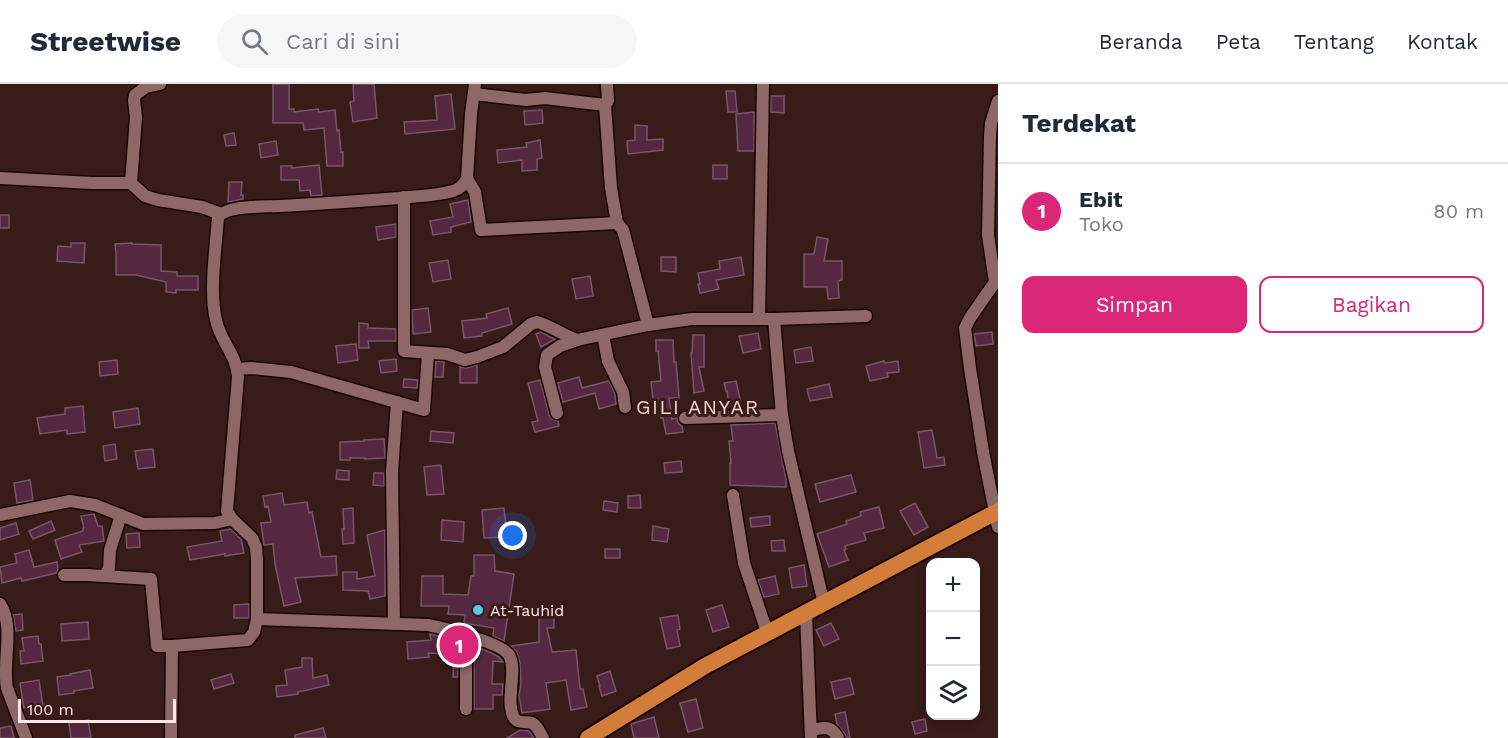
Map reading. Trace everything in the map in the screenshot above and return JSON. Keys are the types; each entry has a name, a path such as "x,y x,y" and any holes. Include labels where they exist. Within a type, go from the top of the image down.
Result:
{"highway":[{"path":"588,738 696,671 767,632 997,517"}],"street":[{"path":"131,183 136,117 135,95 146,87 160,84"},
{"path":"607,84 608,101 605,105 611,188 617,223 623,230 648,325"},
{"path":"759,319 763,84"},
{"path":"64,575 151,579 157,646 248,640 254,632 256,619 258,560 252,538 231,519 227,511 237,369 233,356 221,338 213,299 218,217 228,210 441,194 456,190 463,186 467,179 474,89 526,100 545,98 605,105"},
{"path":"997,517 983,452 965,327 969,318 997,282 988,225 990,136 998,101"},
{"path":"0,178 131,183 145,196 202,207 221,214"},
{"path":"467,179 475,192 481,230 617,223"},
{"path":"404,197 404,351 447,354 465,360 503,347 531,324 537,322 577,340"},
{"path":"557,413 545,367 547,355 560,346 577,340 648,325 692,319 866,316"},
{"path":"774,319 782,415 788,451 824,604"},
{"path":"603,334 608,361 623,392 625,407"},
{"path":"237,369 252,368 291,372 424,410 428,353"},
{"path":"394,624 392,472 397,402"},
{"path":"685,418 782,415"},
{"path":"733,495 744,563 767,632"},
{"path":"0,515 70,501 95,505 143,524 215,523 231,519"},
{"path":"103,576 109,568 110,550 121,514"},
{"path":"0,604 7,628 5,680 26,738"},
{"path":"806,613 811,734 829,728 834,730 838,738"},
{"path":"256,619 428,625 493,645 504,650 512,663 510,697 514,717 518,721 532,723 543,738"},
{"path":"466,635 466,709"},
{"path":"171,738 172,646"}],"building":[{"path":"273,84 289,84 289,109 294,109 294,112 318,109 319,112 335,110 341,152 343,152 343,166 327,166 324,128 304,130 303,123 273,123"},
{"path":"353,84 374,84 377,118 353,122 350,102 354,101"},
{"path":"726,91 735,91 737,112 728,112"},
{"path":"451,94 455,129 405,134 404,122 437,120 435,96"},
{"path":"771,96 784,96 784,113 771,112"},
{"path":"542,110 543,123 525,125 524,111"},
{"path":"754,112 754,151 738,151 736,114"},
{"path":"635,125 647,126 647,140 663,139 663,150 628,154 627,141 635,140"},
{"path":"234,133 236,145 226,146 224,135"},
{"path":"540,140 542,158 537,159 537,170 522,171 522,160 498,163 497,150 527,147 526,143"},
{"path":"276,141 278,155 261,158 259,144"},
{"path":"319,165 322,195 311,196 310,190 300,191 299,180 281,180 281,166 292,166 292,168"},
{"path":"713,165 727,165 727,179 713,179"},
{"path":"229,182 242,182 243,199 228,202"},
{"path":"468,200 471,222 451,227 451,232 433,235 430,221 453,217 450,204"},
{"path":"0,215 9,215 9,228 0,228"},
{"path":"396,224 396,237 378,240 376,227"},
{"path":"817,237 828,239 824,261 842,261 842,280 838,281 839,298 828,299 827,287 804,287 804,254 814,254"},
{"path":"71,243 85,243 84,263 57,261 58,246 71,247"},
{"path":"115,244 161,245 161,271 177,272 177,276 198,276 198,290 166,292 166,282 136,275 116,275"},
{"path":"661,257 676,257 676,272 661,271"},
{"path":"741,257 744,275 716,280 719,289 700,293 698,273 720,269 719,261"},
{"path":"448,260 451,279 433,282 429,263"},
{"path":"590,276 593,296 576,299 572,279"},
{"path":"428,308 431,332 413,334 412,310"},
{"path":"508,308 512,324 482,333 482,336 464,338 462,321 487,318 486,314"},
{"path":"359,323 368,324 368,328 396,329 396,341 368,341 369,348 359,348"},
{"path":"541,332 555,339 541,347 536,334"},
{"path":"992,332 993,344 976,346 974,334"},
{"path":"758,333 761,349 743,353 739,336"},
{"path":"693,335 704,335 704,367 699,367 704,391 694,393 691,353"},
{"path":"656,340 673,340 679,398 669,398 672,419 677,418 683,432 666,434 658,399 653,399 651,382 661,381"},
{"path":"356,344 358,360 338,363 336,346"},
{"path":"811,347 813,361 796,363 794,350"},
{"path":"396,359 397,371 381,373 379,361"},
{"path":"117,360 118,374 100,376 99,362"},
{"path":"436,361 444,362 443,377 435,377"},
{"path":"884,361 885,363 898,361 899,372 887,373 888,377 870,381 866,366"},
{"path":"477,365 477,383 460,383 460,367"},
{"path":"579,377 582,388 609,381 615,394 616,404 599,409 595,393 563,402 558,383"},
{"path":"404,379 418,380 417,388 403,387"},
{"path":"540,380 549,415 558,421 559,426 535,432 532,422 538,421 528,383"},
{"path":"736,381 741,404 729,406 724,383"},
{"path":"829,384 832,397 810,401 807,389"},
{"path":"83,406 85,432 67,434 67,430 40,434 37,418 65,414 65,408"},
{"path":"138,408 140,424 115,428 113,412"},
{"path":"775,423 786,487 730,485 729,441 733,441 731,425"},
{"path":"932,430 937,458 944,457 945,465 924,468 918,432"},
{"path":"431,431 454,433 453,443 430,441"},
{"path":"384,439 385,458 340,460 340,442"},
{"path":"115,444 117,459 105,461 103,446"},
{"path":"153,449 155,467 138,469 135,451"},
{"path":"681,461 682,472 665,473 664,463"},
{"path":"441,465 444,494 427,495 424,467"},
{"path":"337,470 349,471 349,480 336,479"},
{"path":"374,473 384,473 384,486 373,485"},
{"path":"851,475 856,492 820,502 815,484"},
{"path":"30,480 33,500 17,503 14,483"},
{"path":"282,493 284,505 307,502 309,513 312,512 321,557 336,556 337,575 295,578 301,602 284,606 273,544 264,545 261,523 271,522 268,506 265,507 263,496"},
{"path":"640,495 641,508 628,508 628,496"},
{"path":"604,501 618,503 617,512 603,510"},
{"path":"915,503 928,527 914,535 900,511"},
{"path":"879,507 884,528 864,533 866,540 845,546 844,550 848,560 829,567 817,534 847,524 846,521 861,516 860,512"},
{"path":"353,508 354,543 343,544 343,509"},
{"path":"504,508 507,537 484,538 482,510"},
{"path":"94,514 98,526 102,526 104,541 79,545 82,552 61,559 55,540 83,531 81,516"},
{"path":"770,516 770,525 751,527 750,518"},
{"path":"442,520 464,522 463,542 441,540"},
{"path":"51,521 55,530 33,539 29,531"},
{"path":"16,523 19,534 0,540 0,528"},
{"path":"653,526 669,529 667,542 652,540"},
{"path":"231,529 241,539 244,553 190,560 187,547 222,541 220,531"},
{"path":"385,530 385,596 370,599 368,591 343,590 343,572 357,572 357,579 375,576 367,535"},
{"path":"139,533 140,547 127,548 126,534"},
{"path":"784,540 785,551 772,551 771,541"},
{"path":"605,549 620,549 620,558 605,558"},
{"path":"29,550 34,567 57,562 56,573 2,583 0,567 17,563 15,554"},
{"path":"474,555 494,555 495,571 514,574 504,641 493,636 494,628 464,623 465,615 448,614 449,606 421,606 422,576 443,576 443,594 468,595 471,576 474,576"},
{"path":"804,565 807,586 792,588 789,568"},
{"path":"775,576 779,594 764,597 758,580"},
{"path":"249,604 249,618 234,618 234,605"},
{"path":"722,605 729,627 713,632 706,610"},
{"path":"543,610 544,615 554,615 554,628 547,628 552,652 576,650 580,689 583,689 587,707 571,710 566,680 546,683 550,709 522,713 519,695 520,663 517,652 511,646 539,642 539,611"},
{"path":"22,614 23,630 16,631 13,615"},
{"path":"678,615 680,629 677,630 680,646 667,649 660,618"},
{"path":"88,622 89,639 62,641 61,624"},
{"path":"831,623 839,639 824,646 816,630"},
{"path":"430,634 458,641 458,677 453,677 454,654 428,653 429,657 408,659 407,642 431,640"},
{"path":"38,636 43,661 21,664 20,651 24,651 22,638"},
{"path":"474,646 492,653 503,662 493,661 492,684 503,684 502,695 493,695 493,709 474,709"},
{"path":"302,658 312,658 313,678 327,675 329,685 277,697 276,686 287,685 285,670 302,667"},
{"path":"90,670 93,688 59,695 57,677"},
{"path":"610,671 616,691 602,696 597,676"},
{"path":"231,674 234,683 214,689 211,680"},
{"path":"850,678 854,694 835,699 831,682"},
{"path":"39,680 43,706 24,708 20,683"},
{"path":"696,699 703,728 688,732 680,703"},
{"path":"845,712 850,738 846,738 837,724 835,714"},
{"path":"654,717 659,738 634,738 631,724"},
{"path":"925,719 927,731 915,734 912,722"},
{"path":"88,720 91,738 71,738 69,723"},
{"path":"11,726 14,738 0,738 0,728"},
{"path":"323,728 326,738 295,738 295,735"},
{"path":"520,730 529,731 534,738 507,738"}],"place":[{"name":"At-Tauhid","path":"478,610"},
{"name":"Ebit","path":"459,645"}],"district":[{"name":"GILI ANYAR","path":"698,407"}]}
